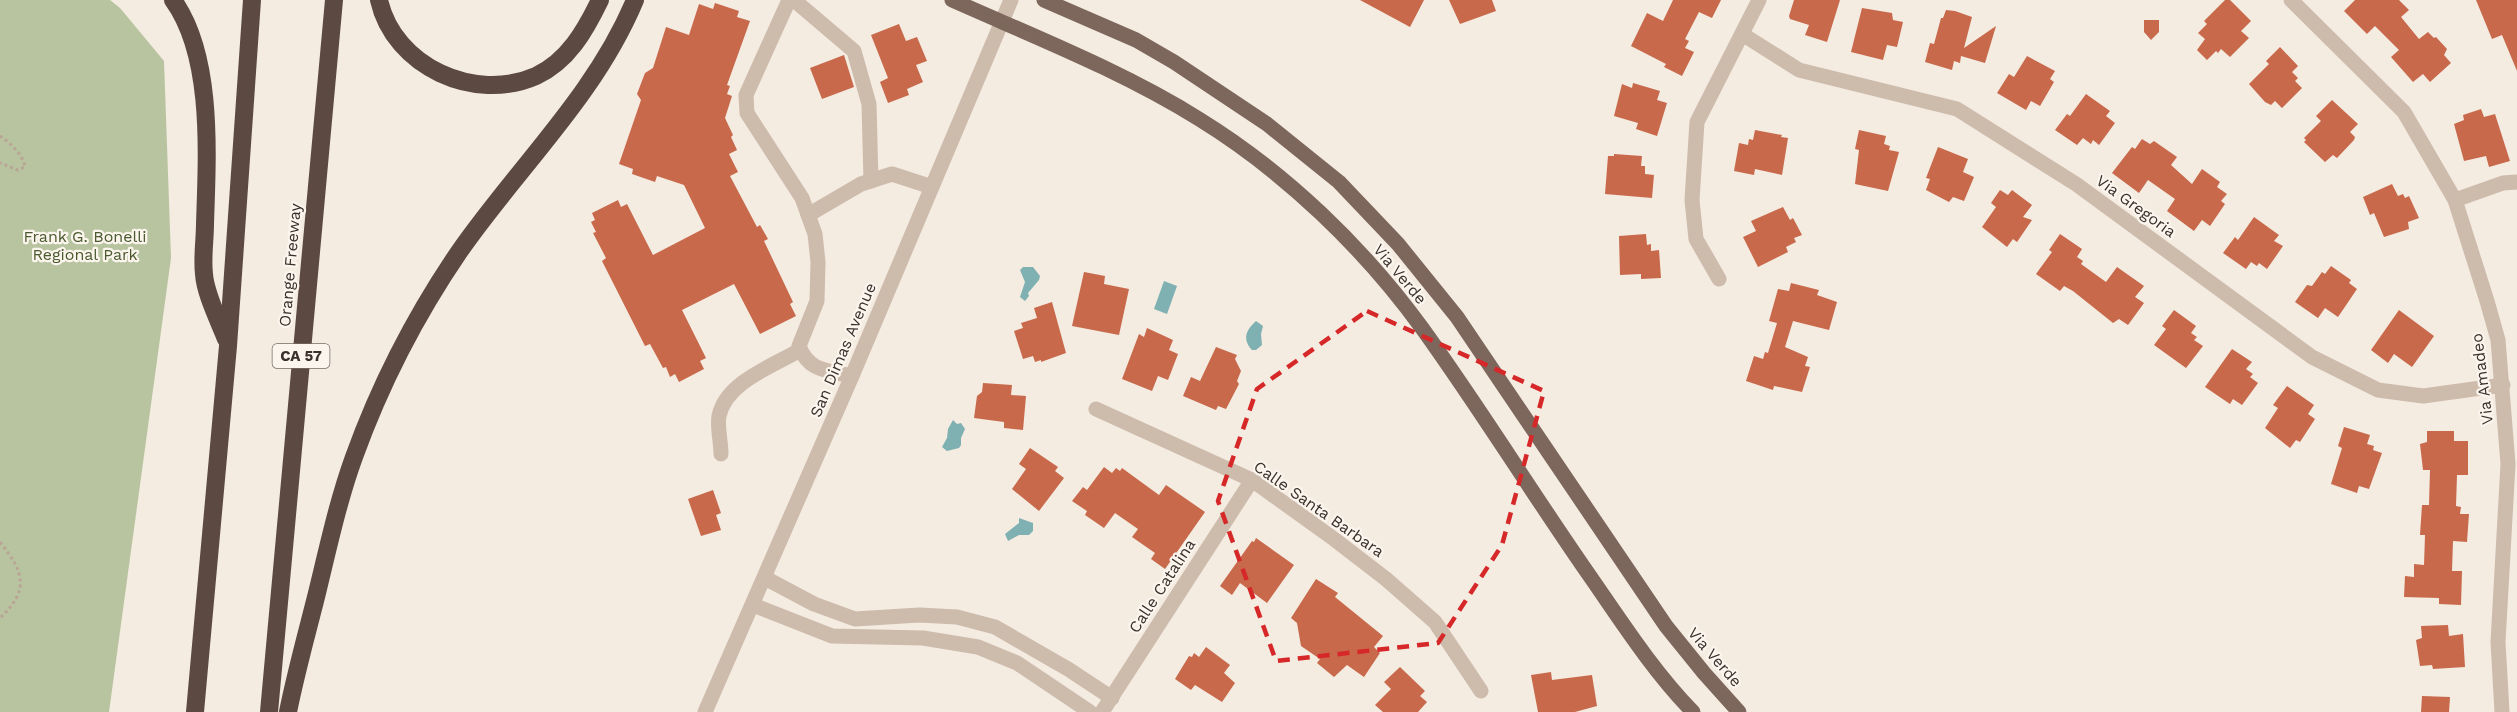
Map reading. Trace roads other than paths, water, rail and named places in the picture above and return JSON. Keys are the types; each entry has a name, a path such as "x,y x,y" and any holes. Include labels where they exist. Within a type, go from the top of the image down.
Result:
{"highway":[{"path":"173,0 180,9 194,46 202,87 208,134 204,276 228,346"},
{"path":"195,712 228,346 252,0"},
{"name":"Orange Freeway","path":"269,712 334,0"},
{"path":"379,0 392,31 408,53 435,72 462,81 489,86 513,83 537,76 562,59 579,40 600,0"},
{"path":"288,712 354,457 387,378 413,326 458,253 510,182 583,95 604,63 636,0"}],"main road":[{"name":"Via Verde","path":"952,0 1115,73 1200,119 1254,157 1319,212 1372,266 1421,327 1634,640 1674,692 1693,712"},
{"name":"Via Verde","path":"1044,0 1136,40 1174,62 1268,124 1339,182 1398,244 1457,318 1666,626 1704,674 1739,712"}],"street":[{"path":"852,376 813,367 803,357 800,350 799,346 817,301 818,262 815,234 802,198 747,113 746,95 792,0 854,51 869,104 871,181"},
{"name":"San Dimas Avenue","path":"705,712 852,376 1011,0"},
{"path":"1719,279 1695,239 1692,200 1697,122 1759,0"},
{"name":"Via Amadeo","path":"2291,0 2404,112 2455,200 2498,340 2508,465 2498,642 2502,712"},
{"name":"Via Gregoria","path":"1742,34 1799,70 1957,109 2076,184 2312,357 2378,390 2423,396 2503,385"},
{"path":"808,215 861,184 892,174 932,187"},
{"path":"2455,200 2503,183 2517,182"},
{"path":"721,454 719,417 726,400 740,385 800,350"},
{"name":"Calle Santa Barbara","path":"1096,409 1252,480 1377,572 1436,622 1481,691"},
{"name":"Calle Catalina","path":"1102,712 1252,480"},
{"path":"765,578 814,604 855,619 907,615 957,617 994,627 1068,669 1112,698"},
{"path":"753,605 832,636 922,639 978,647 1017,663 1090,712"},
{"path":"851,636 855,619"}],"water":[{"path":"1023,267 1033,267 1040,276 1025,301 1020,297 1025,282 1020,270"},
{"path":"1164,281 1177,286 1167,314 1154,309"},
{"path":"1256,321 1263,326 1262,345 1252,350 1246,335"},
{"path":"953,420 957,424 961,423 965,429 959,448 947,451 942,447"},
{"path":"1019,518 1033,523 1033,531 1029,535 1019,535 1008,541 1005,534 1019,523"}],"park label":[{"name":"Frank G. Bonelli Regional Park","path":"85,245"}]}
